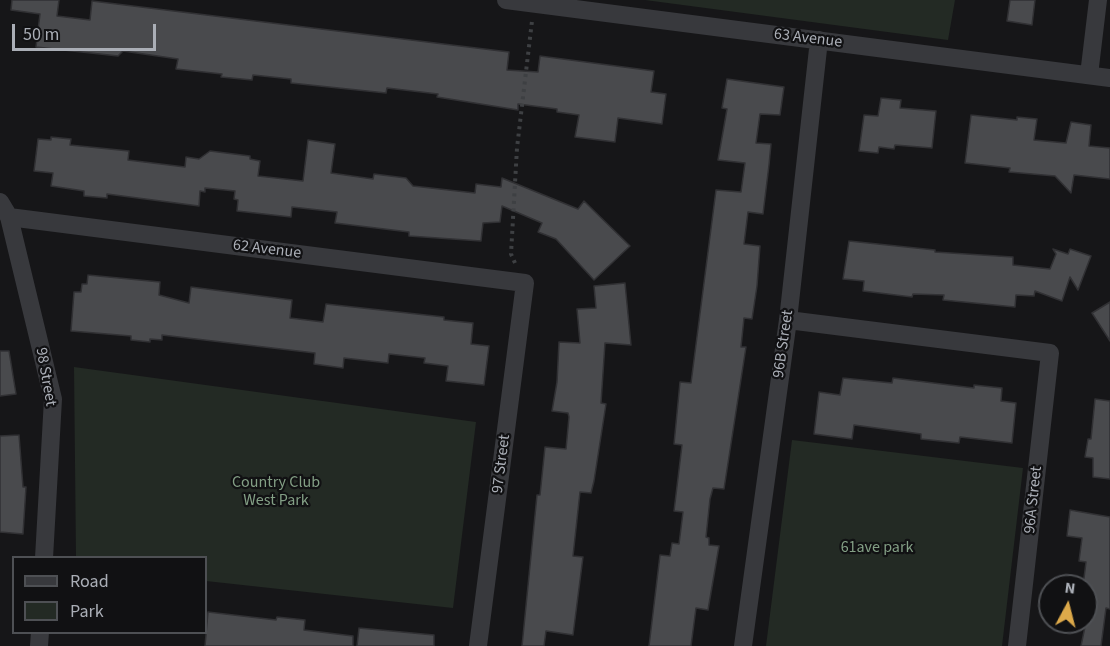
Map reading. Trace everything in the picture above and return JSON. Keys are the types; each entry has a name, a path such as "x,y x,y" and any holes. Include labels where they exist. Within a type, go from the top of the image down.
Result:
{"street":[{"name":"63 Avenue","path":"506,0 1110,78"},
{"path":"1089,75 1098,0"},
{"name":"96B Street","path":"743,646 788,320 819,40"},
{"name":"62 Avenue","path":"5,210 525,283"},
{"name":"98 Street","path":"5,210 53,399 44,556"},
{"name":"97 Street","path":"478,646 525,283"},
{"name":"96A Street","path":"788,320 1050,353 1017,646"}],"path":[{"path":"525,283 511,255 517,148 535,3"}],"green space":[{"path":"645,0 955,0 948,40"},
{"name":"Country Club West Park","path":"74,367 476,422 453,608 207,581 207,556 76,556"},
{"name":"61ave park","path":"792,440 1023,468 1002,646 766,646"}],"building":[{"path":"12,0 59,0 57,16 90,20 92,1 509,52 507,70 538,72 540,56 654,71 651,92 666,94 662,124 618,118 615,142 575,137 579,115 557,112 557,109 518,104 518,110 437,97 438,94 387,88 386,93 291,83 291,79 253,75 252,80 221,77 222,74 176,69 178,59 123,51 118,56 36,47 40,14 11,10"},
{"path":"1010,0 1035,0 1032,25 1007,21"},
{"path":"727,79 784,87 780,115 760,114 756,143 771,144 763,214 748,212 744,244 760,246 757,286 752,319 744,318 741,347 746,347 724,489 713,488 710,499 706,537 709,538 709,545 719,546 708,610 696,608 691,646 649,646 660,555 670,556 672,543 679,544 683,512 674,511 682,445 674,444 680,382 691,383 716,190 741,192 745,163 718,160 727,109 722,108"},
{"path":"881,98 901,100 900,108 936,111 932,148 895,145 894,149 879,147 878,153 859,151 864,115 878,116"},
{"path":"971,115 1017,120 1017,117 1037,119 1034,140 1066,143 1071,122 1091,125 1089,146 1110,148 1110,179 1074,175 1071,193 1055,176 1009,172 1010,168 965,163"},
{"path":"51,137 71,139 70,145 129,151 128,160 185,167 186,157 199,159 210,151 250,156 250,159 260,161 258,176 303,181 308,140 335,144 331,173 373,179 374,174 406,178 413,186 475,193 476,184 501,187 502,178 578,209 584,201 630,246 594,280 556,239 538,232 542,223 502,206 500,222 483,223 481,241 409,236 409,232 335,223 337,212 292,207 291,217 237,211 238,200 234,199 235,191 205,188 205,192 200,191 199,206 107,194 107,198 84,196 84,191 51,186 53,173 34,171 38,139 51,140"},
{"path":"849,241 935,250 935,252 1013,257 1013,265 1050,269 1056,254 1053,249 1068,254 1070,249 1091,256 1078,290 1070,277 1062,301 1035,291 1034,296 1016,295 1015,307 943,300 944,295 913,294 912,297 863,291 864,281 843,279"},
{"path":"88,275 160,282 159,295 189,303 191,287 292,300 290,318 323,322 326,304 444,317 444,320 473,323 471,344 489,346 484,385 446,381 448,366 424,363 425,358 389,354 388,363 344,358 343,368 314,364 315,353 162,335 162,340 150,339 150,342 131,340 131,336 71,331 74,292 81,292 82,284 87,284"},
{"path":"625,283 631,345 605,343 601,403 606,404 594,481 591,493 580,492 573,556 583,557 573,635 546,631 544,646 522,646 537,495 540,495 545,447 566,449 568,413 552,411 557,382 559,342 580,343 577,309 596,308 594,286"},
{"path":"1110,302 1110,341 1092,313"},
{"path":"0,351 9,351 16,394 0,396"},
{"path":"843,378 892,383 893,378 974,388 974,385 1002,388 1001,401 1016,403 1012,443 960,437 959,443 921,439 921,434 854,425 852,439 814,434 819,392 840,395"},
{"path":"1095,399 1110,401 1110,479 1093,477 1093,458 1085,457 1088,439 1091,439"},
{"path":"19,435 23,487 26,487 23,534 0,532 0,436"},
{"path":"1070,510 1110,517 1110,609 1106,608 1101,646 1081,646 1084,634 1098,634 1098,574 1084,574 1086,562 1079,561 1082,538 1067,536"},
{"path":"208,612 276,620 277,617 305,620 304,630 353,636 353,646 205,646"},
{"path":"359,628 434,635 434,646 357,646"}]}
